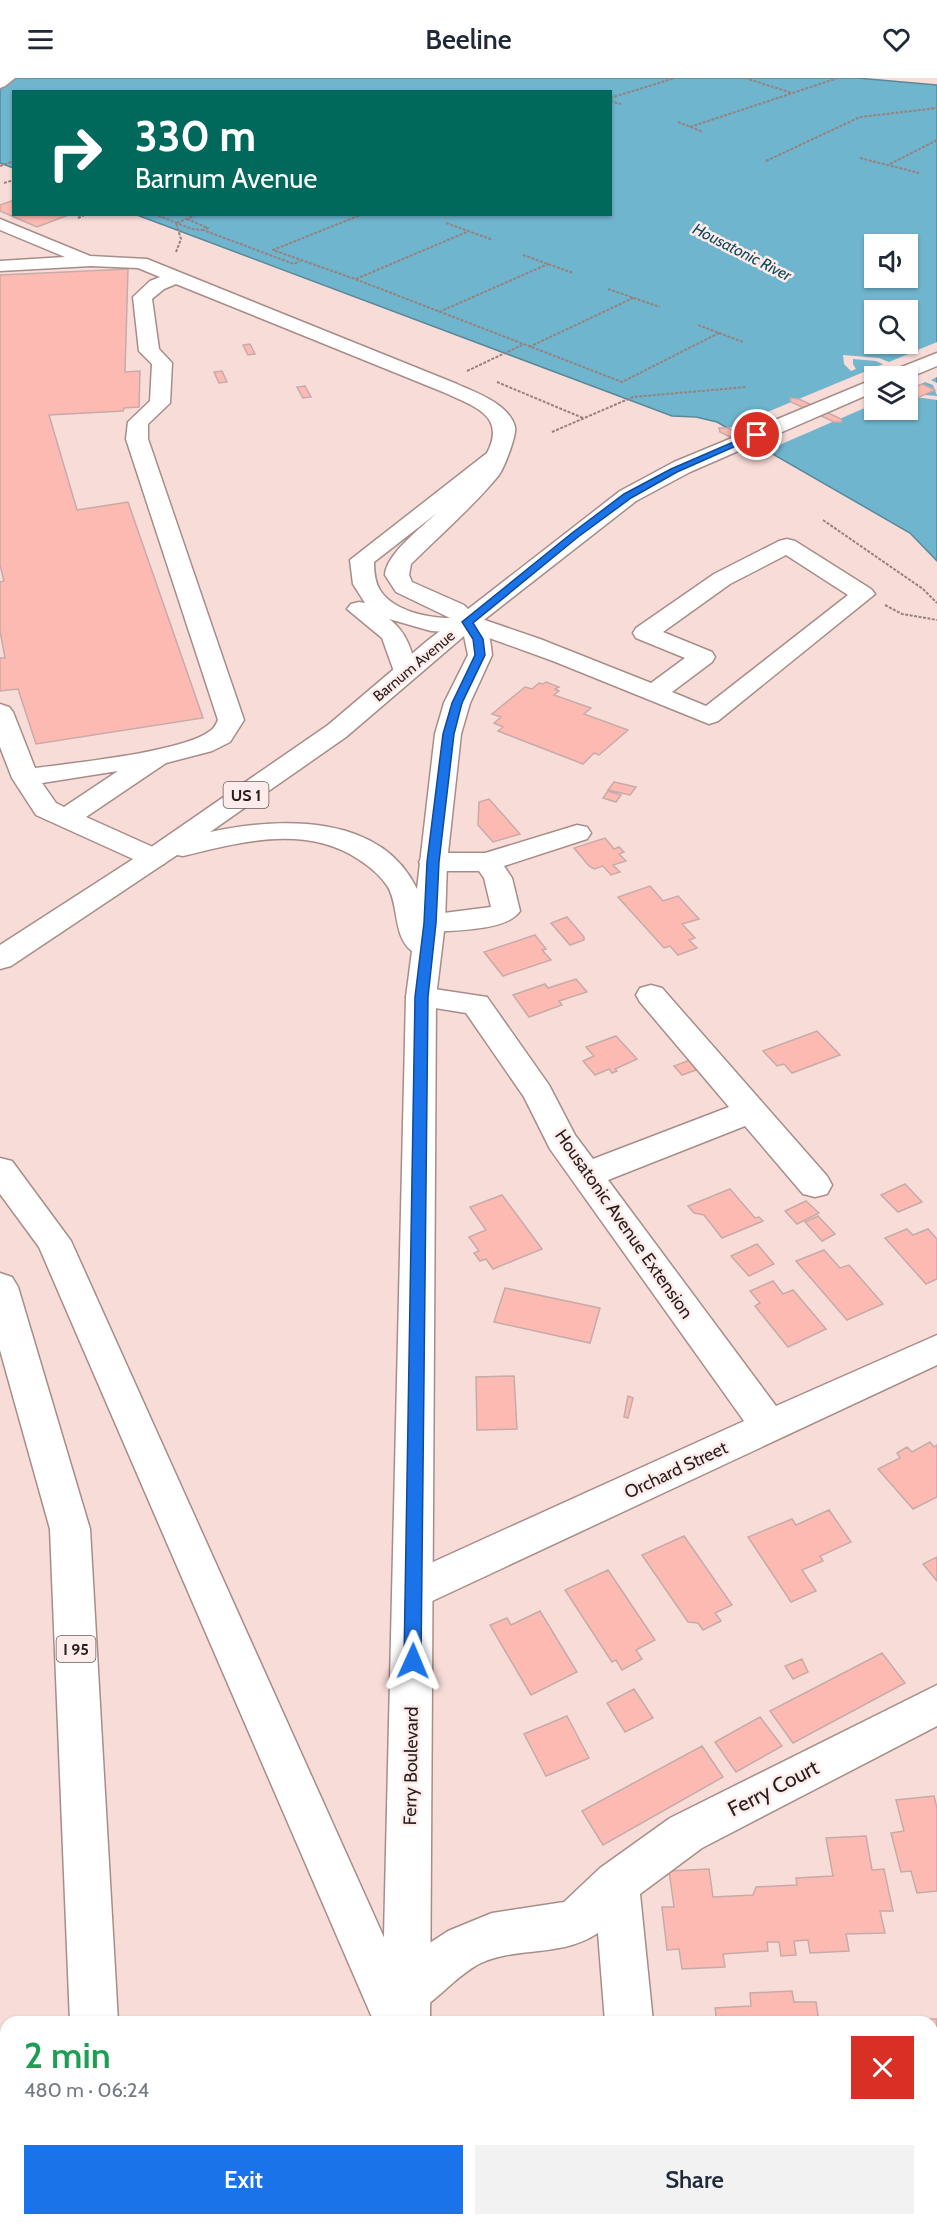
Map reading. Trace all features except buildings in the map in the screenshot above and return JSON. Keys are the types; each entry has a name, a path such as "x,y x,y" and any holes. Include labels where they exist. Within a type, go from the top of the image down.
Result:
{"main road":[{"path":"0,83 8,78"},
{"path":"0,224 91,261"},
{"path":"0,266 91,261 141,263 174,268 478,401 489,408 505,425 505,437 493,458 491,471 401,561 396,571 404,587 456,610 467,622"},
{"path":"26,778 157,757 203,746 221,736 231,720 137,439 138,422 158,406 161,400 162,363 149,351 142,297 174,268"},
{"path":"918,367 937,359"},
{"name":"Barnum Avenue","path":"0,959 154,858 337,731 405,672 627,496 659,478 864,389"},
{"path":"405,672 400,649 391,631 357,608 346,592 345,579 363,560 493,458"},
{"path":"363,560 362,578 368,590 381,604 401,615 430,623 450,625 467,622 535,645 709,716 863,594 787,546 722,579 645,633 702,657 654,693"},
{"name":"Ferry Boulevard","path":"404,2013 414,1590 422,997 433,862 448,734 457,703 480,655 478,639 467,622"},
{"path":"0,712 26,778 46,809 154,858 214,840 256,833 300,831 341,840 375,857 393,874 407,897 410,917 428,940 506,911 498,878 487,862"},
{"path":"65,819 157,757"},
{"path":"433,862 487,862 577,833"},
{"path":"651,995 815,1185"},
{"name":"Housatonic Avenue Extension","path":"422,997 476,1004 538,1093 562,1141 770,1427"},
{"path":"586,1175 751,1111"},
{"path":"0,1170 54,1241 404,2013"},
{"name":"I 95","path":"0,1287 70,1529 94,2016"},
{"name":"Orchard Street","path":"414,1590 937,1349"},
{"name":"Ferry Court","path":"404,2013 434,1968 464,1947 492,1936 571,1924 585,1915 616,1884 686,1833 937,1704"},
{"path":"616,1884 628,2016"}],"path":[{"path":"612,98 675,78"},
{"path":"744,78 792,93"},
{"path":"690,127 838,78"},
{"path":"612,100 621,104"},
{"path":"766,161 860,117 901,110 937,108"},
{"path":"678,122 703,132"},
{"path":"888,165 937,140"},
{"path":"860,158 919,173"},
{"path":"4,183 12,181"},
{"path":"78,218 82,216"},
{"path":"159,216 294,264 301,261"},
{"path":"176,223 194,216"},
{"path":"358,216 273,250 355,279 622,382 719,333"},
{"path":"187,219 208,228 203,230"},
{"path":"174,268 181,239 176,223"},
{"path":"446,223 493,240"},
{"path":"355,279 469,231"},
{"path":"523,255 573,273"},
{"path":"439,312 548,264"},
{"path":"608,289 660,307"},
{"path":"529,347 633,298"},
{"path":"698,325 743,342"},
{"path":"466,371 523,345"},
{"path":"552,432 633,397 746,387"},
{"path":"823,520 923,589 937,603"},
{"path":"902,614 937,620"}],"water":[{"name":"Housatonic River","path":"0,78 857,78 937,85 937,561 910,533 717,422 696,417 672,416 140,216 612,216 612,90 12,90 12,168 0,163"}],"pier":[{"path":"937,342 937,377 931,380 937,383 937,396 933,385 925,382 918,385 918,366 878,366 883,364 876,361 853,359 856,369 851,371 844,364 843,355 879,358 889,362 908,354 918,354 918,350"},
{"path":"864,372 864,408 763,452 724,430"},
{"path":"918,394 937,396 937,400 918,397"}],"route":[{"path":"413,1661 422,997 430,923 433,862 448,734 462,689 480,655 478,639 467,622 627,496 674,471 757,435"}]}
